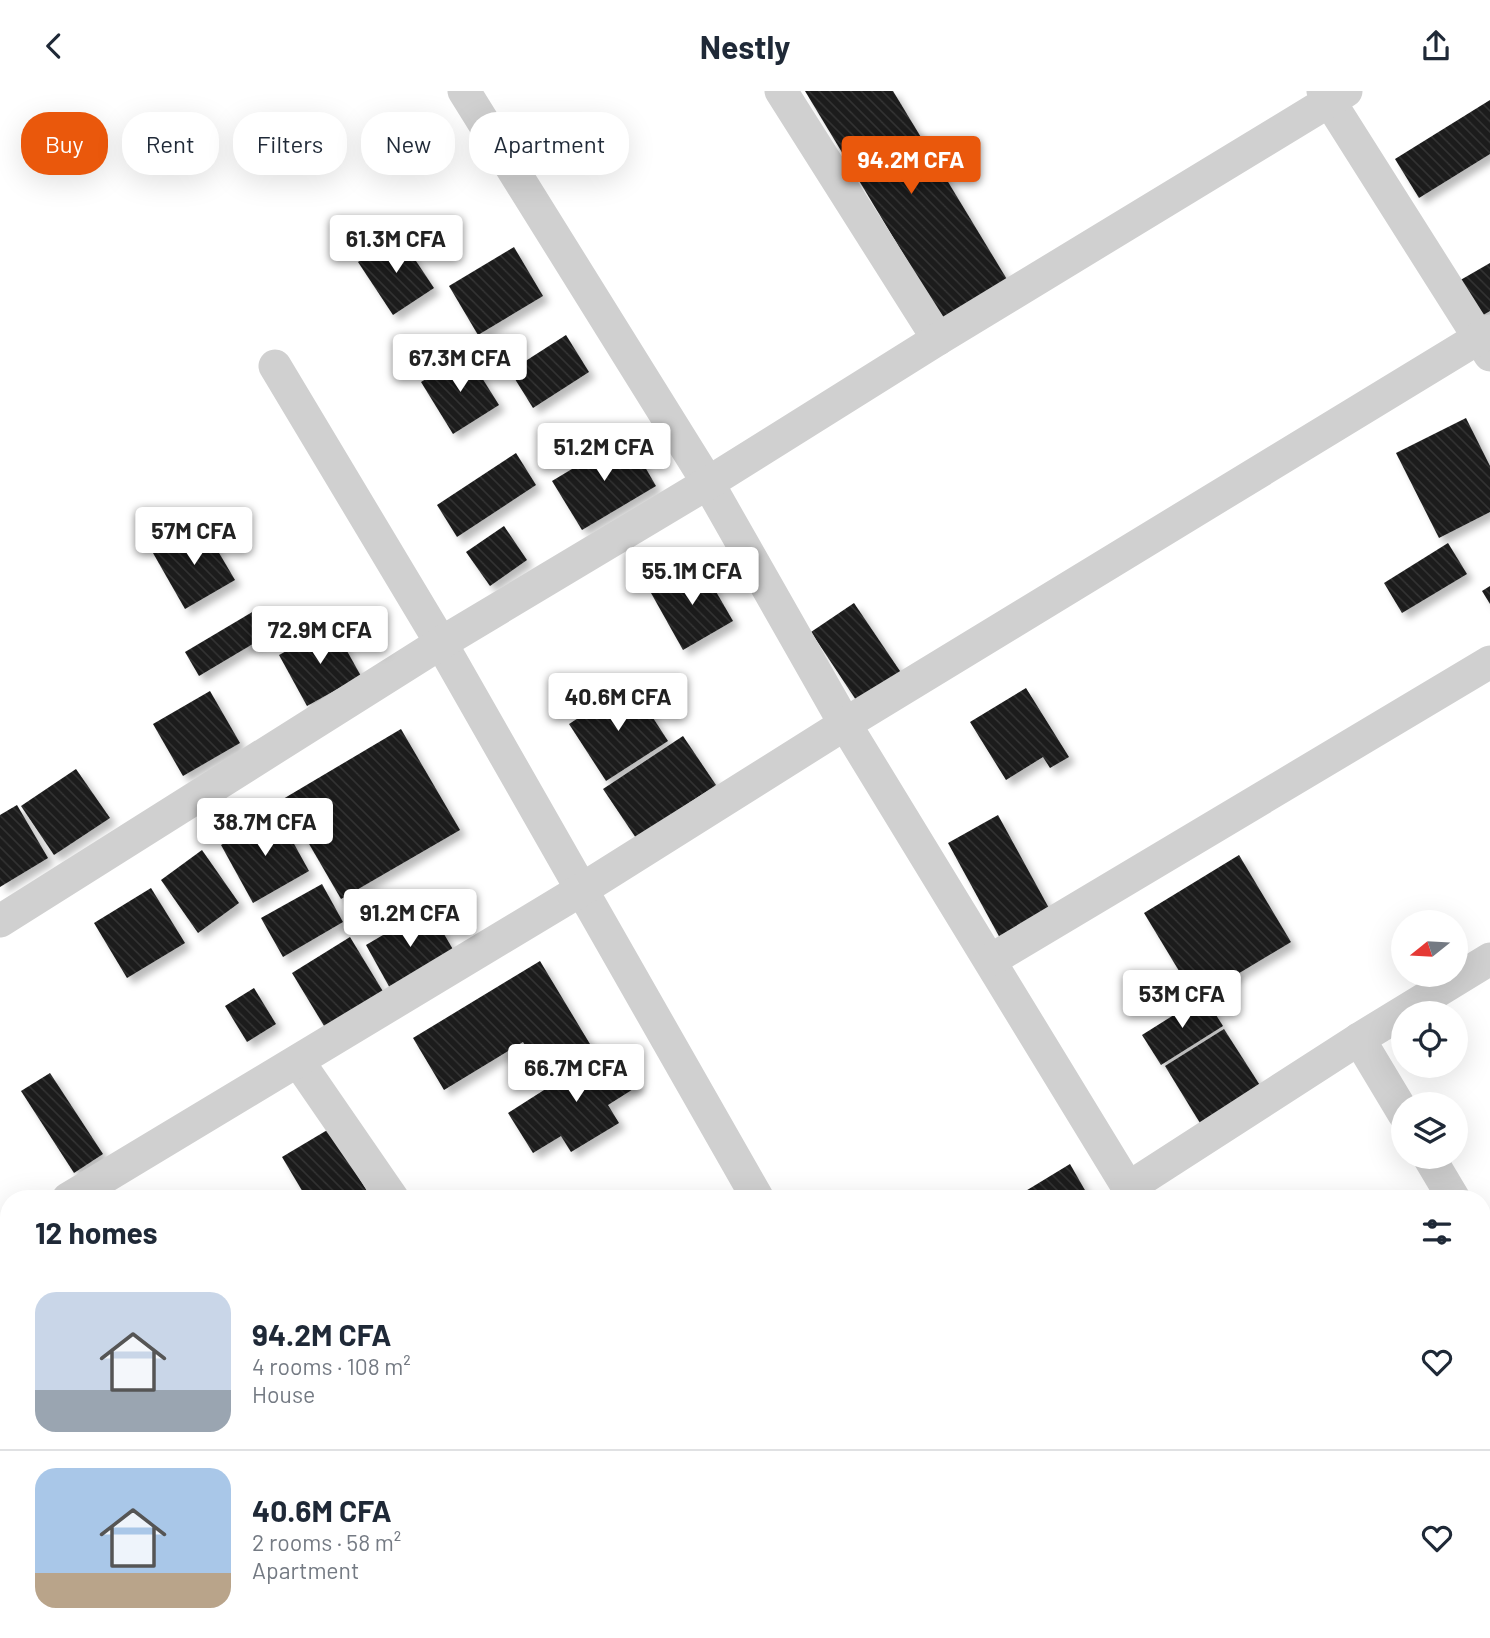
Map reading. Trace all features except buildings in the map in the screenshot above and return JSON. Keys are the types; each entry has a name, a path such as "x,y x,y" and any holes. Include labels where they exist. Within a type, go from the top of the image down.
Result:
{"street":[{"path":"464,91 708,482 845,724 1129,1190"},
{"path":"781,91 937,339"},
{"path":"0,921 442,643 708,482 1333,94 1486,342 845,724 582,890 83,1190"},
{"path":"275,366 442,643 753,1190"},
{"path":"991,960 1490,662"},
{"path":"1135,1190 1359,1039 1490,960"},
{"path":"1359,1039 1391,1092"},
{"path":"298,1061 387,1190"},
{"path":"1436,1169 1449,1190"}]}
